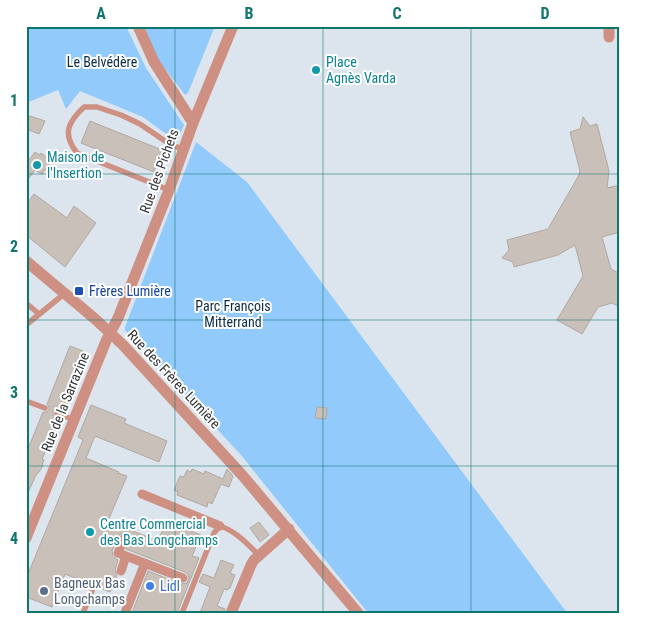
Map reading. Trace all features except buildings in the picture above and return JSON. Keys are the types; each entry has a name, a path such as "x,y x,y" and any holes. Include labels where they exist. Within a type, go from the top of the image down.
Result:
{"street":[{"name":"Rue des Pichets","path":"110,332 118,318 169,190 193,123 154,62 138,26"},
{"path":"193,123 233,26"},
{"name":"Rue des Frères Lumière","path":"26,261 123,345 243,476 358,613"},
{"name":"Rue de la Sarrazine","path":"26,538 110,332"},
{"path":"142,494 220,526"},
{"path":"231,613 251,565 259,555 289,529"},
{"path":"125,537 118,553 183,578"},
{"path":"121,571 126,556"},
{"path":"125,613 145,564"}],"lane":[{"path":"169,190 77,152 68,139 71,121 84,107 97,107 140,124 165,141 183,150"},
{"path":"26,325 64,294"},
{"path":"26,303 39,314"},
{"path":"26,401 45,408"},
{"path":"57,413 74,420"},
{"path":"182,613 214,533 220,526 229,529 259,555"},
{"path":"83,613 92,591"}],"green space":[{"name":"Le Belvédère","path":"26,26 126,26 146,68 184,125 177,142 143,117 80,91 66,109 58,90 26,103"},
{"path":"144,26 215,26 188,93 185,95 159,61"},
{"name":"Parc François Mitterrand","path":"196,142 247,182 567,613 368,613 241,455 125,330"}],"place":[{"name":"Place Agnès Varda","path":"316,70"},
{"name":"Maison de l'Insertion","path":"37,165"},
{"name":"Frères Lumière","path":"79,291"},
{"name":"Centre Commercial des Bas Longchamps","path":"90,532"},
{"name":"Lidl","path":"150,586"},
{"name":"Bagneux Bas Longchamps","path":"44,591"}]}
